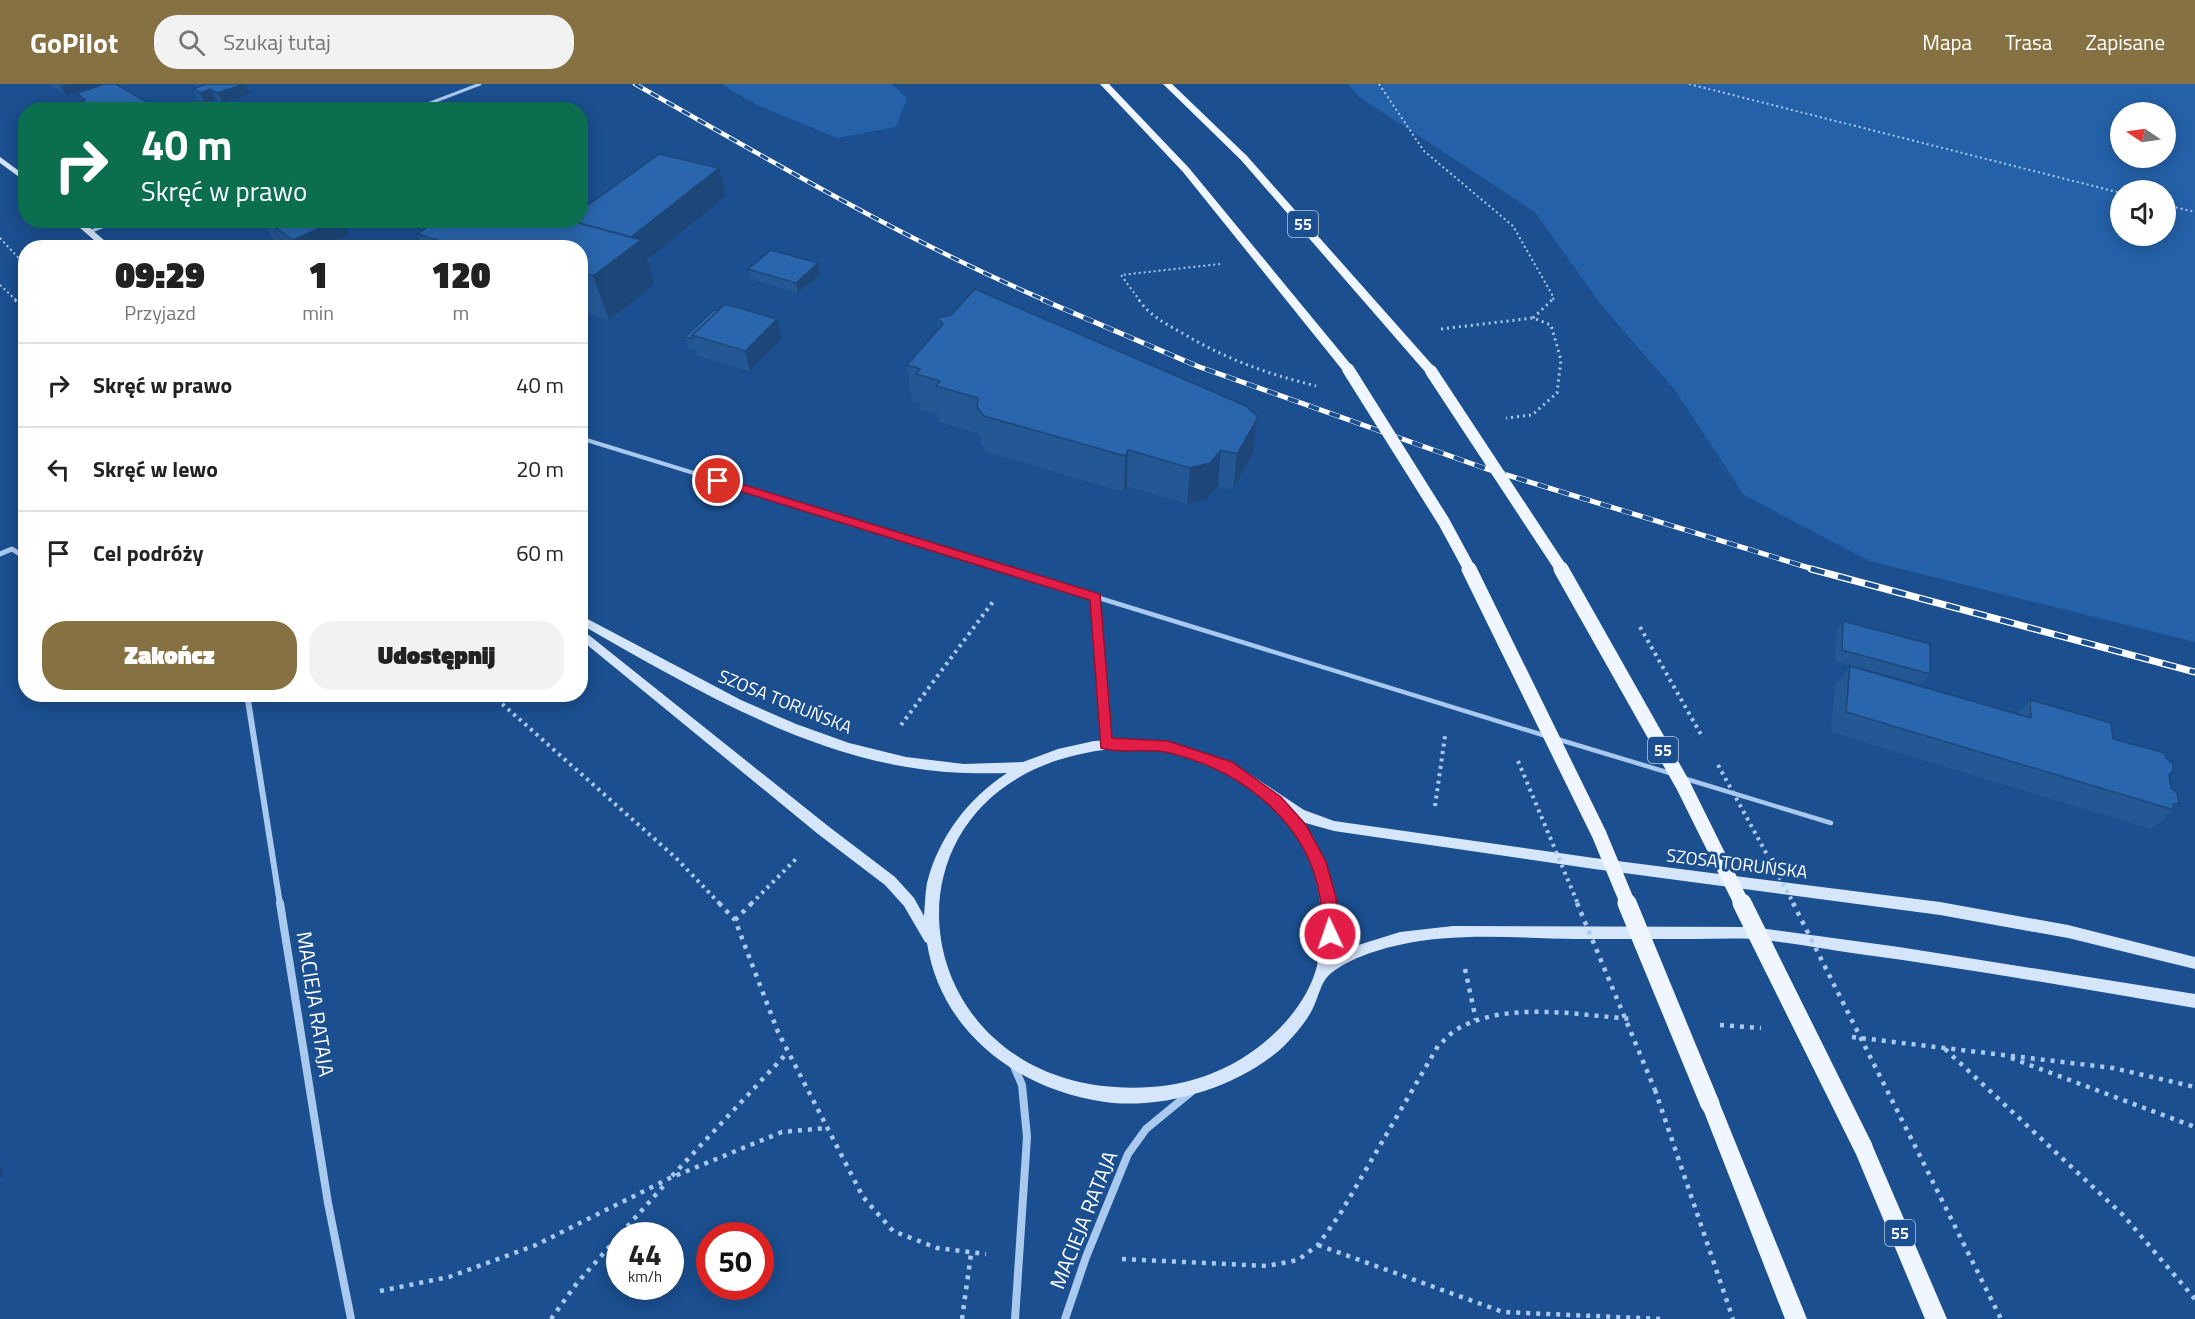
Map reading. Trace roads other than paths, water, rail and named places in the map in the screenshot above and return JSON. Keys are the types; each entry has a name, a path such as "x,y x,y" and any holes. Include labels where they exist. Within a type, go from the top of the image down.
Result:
{"main road":[{"path":"1104,84 1186,170 1348,369 1444,522 1492,612 1599,834 1796,1319"},
{"name":"55","path":"1167,84 1244,158 1431,371 1552,552 1683,784 1863,1147 1936,1319"},
{"path":"0,159 18,174"},
{"path":"84,228 99,240"},
{"name":"SZOSA TORUŃSKA","path":"588,624 702,687 823,740 895,761 947,769 989,771 1027,766"},
{"path":"588,639 823,830 890,881 909,902 932,942"},
{"path":"1106,744 1168,746 1227,766 1276,801 1301,830 1318,862 1328,897 1330,934 1323,972 1305,1010 1276,1044 1239,1071 1195,1089 1157,1096 1128,1097 1080,1092 1043,1079 1011,1061 980,1036 957,1008 941,976 932,942 930,906 936,871 951,838 971,810 997,785 1027,766 1066,752 1106,744"},
{"name":"SZOSA TORUŃSKA","path":"1276,801 1302,816 1334,826 1656,872 1864,898 2053,928 2195,963"},
{"path":"1323,972 1357,951 1400,938 1453,932 1752,933 1899,953 2195,1001"}],"street":[{"path":"0,554 12,549 18,553"},
{"name":"MACIEJA RATAJA","path":"248,702 328,1203 351,1319"},
{"name":"MACIEJA RATAJA","path":"1011,1061 1022,1084 1027,1137 1015,1319"},
{"name":"MACIEJA RATAJA","path":"1065,1319 1086,1257 1128,1154 1146,1130 1168,1109 1195,1089"}],"lane":[{"path":"433,102 480,84"},
{"path":"89,232 99,228"},
{"path":"588,440 1831,823"},
{"path":"1096,597 1106,744"}],"railway":[{"path":"635,84 889,226 1047,301"},
{"path":"1043,300 1197,366 1484,468 1816,570"},
{"path":"1811,569 2195,672"}]}
